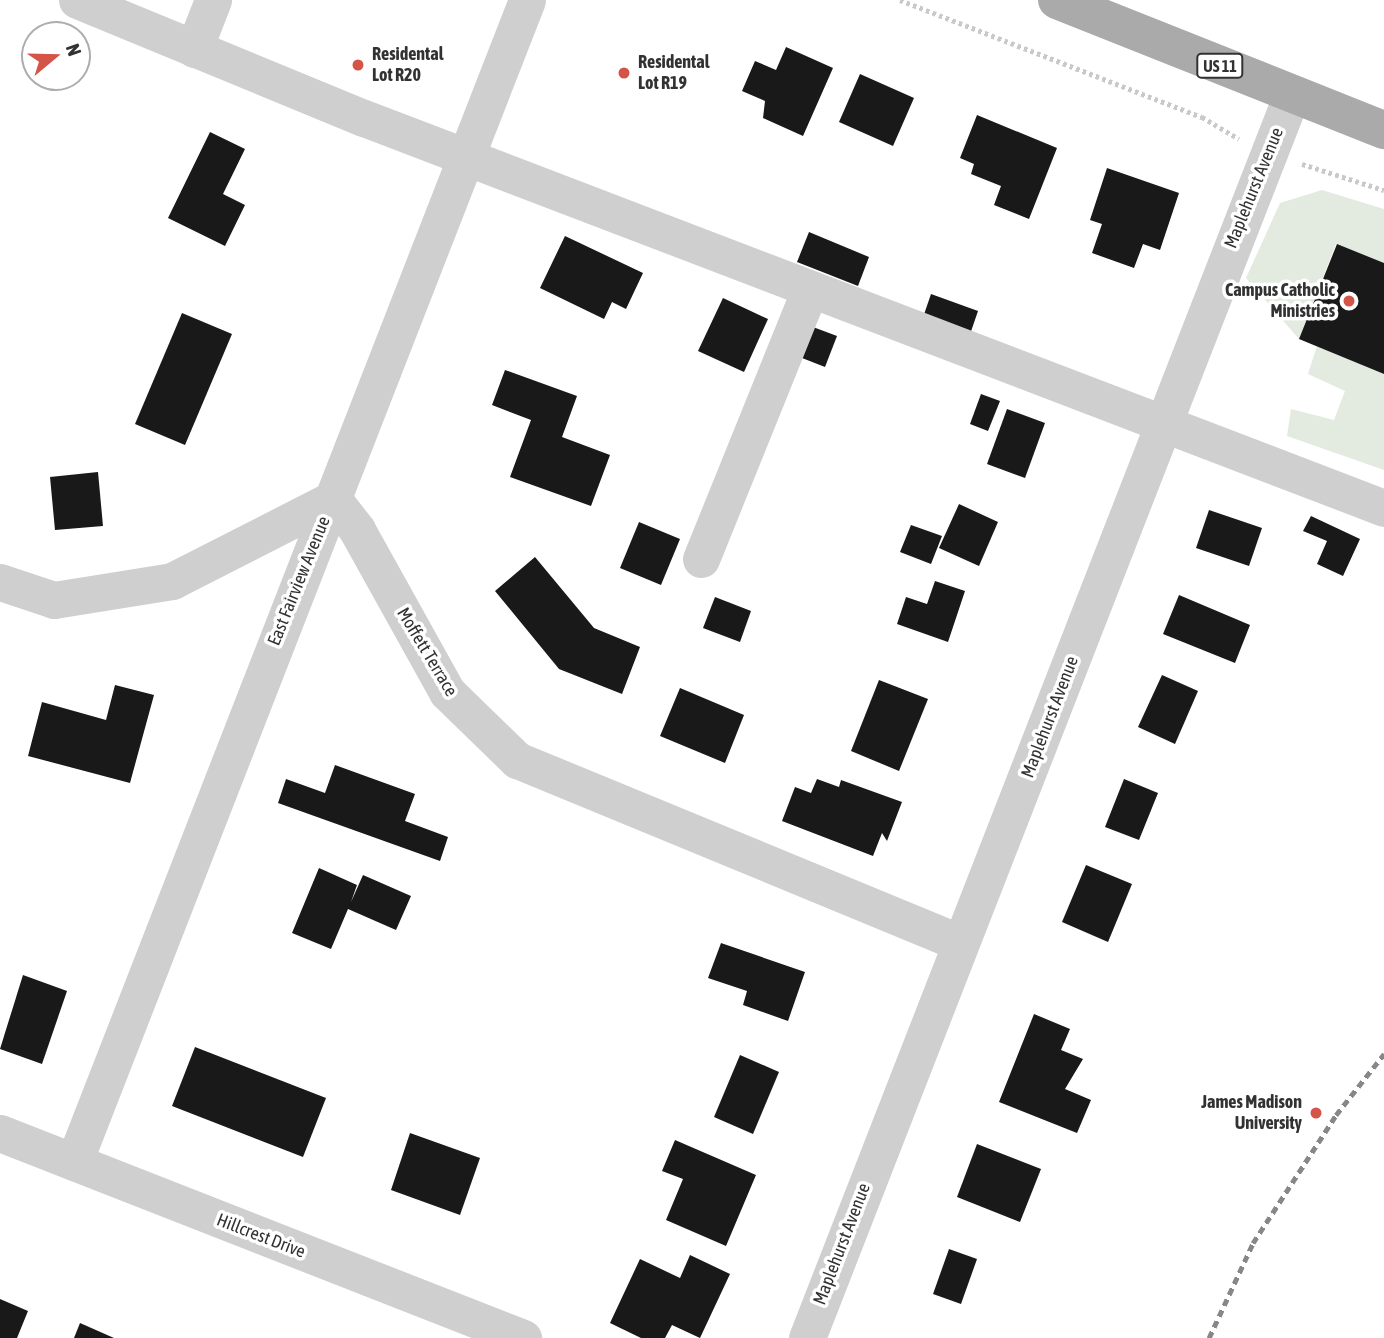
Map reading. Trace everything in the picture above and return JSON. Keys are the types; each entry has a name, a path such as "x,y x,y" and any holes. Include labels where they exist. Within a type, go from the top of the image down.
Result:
{"main road":[{"name":"US 11","path":"1057,0 1384,130"}],"street":[{"path":"194,49 213,0"},
{"name":"East Fairview Avenue","path":"74,1162 527,0"},
{"path":"97,4 194,49 464,156 1161,427 1384,508"},
{"name":"Maplehurst Avenue","path":"807,1338 1292,94"},
{"path":"701,559 810,289"},
{"path":"0,582 54,600 172,580 333,499"},
{"name":"Moffett Terrace","path":"333,499 357,530 447,692 516,760 960,943"},
{"name":"Hillcrest Drive","path":"0,1133 523,1338"}],"path":[{"path":"900,0 1202,117 1220,131 1269,151 1384,190"}],"shaded area":[{"path":"1322,190 1384,209 1384,263 1336,244 1299,339 1246,278 1280,203"},
{"path":"1317,346 1384,374 1384,470 1287,436 1291,409 1334,420 1345,391 1308,374"}],"building":[{"path":"786,47 833,68 803,136 763,118 765,101 742,91 755,61 776,70"},
{"path":"860,74 914,98 893,146 839,122"},
{"path":"977,115 1057,148 1029,219 994,205 1001,186 971,174 974,164 960,158"},
{"path":"210,132 245,149 223,194 245,205 225,246 168,218"},
{"path":"1107,168 1179,193 1160,250 1143,244 1134,268 1092,253 1102,224 1090,220"},
{"path":"809,232 869,257 858,286 797,262"},
{"path":"565,236 643,273 626,309 612,302 604,319 540,288"},
{"name":"Campus Catholic Ministries","path":"1337,244 1384,263 1384,374 1299,339"},
{"path":"931,294 978,311 967,343 920,326"},
{"path":"723,298 768,319 744,372 698,351"},
{"path":"182,313 232,334 185,445 135,424"},
{"path":"813,327 837,336 825,367 802,358"},
{"path":"505,370 577,396 562,437 610,455 591,506 510,477 531,420 492,405"},
{"path":"981,394 1000,401 988,431 970,424"},
{"path":"1007,409 1045,423 1025,478 987,464"},
{"path":"98,472 103,526 55,530 50,477"},
{"path":"959,504 998,522 979,566 939,548"},
{"path":"1209,510 1262,528 1249,566 1196,548"},
{"path":"1311,516 1360,539 1343,576 1317,564 1327,541 1303,531"},
{"path":"639,522 680,539 661,585 620,568"},
{"path":"911,525 942,536 931,564 900,552"},
{"path":"535,557 594,628 640,647 622,694 559,669 495,591"},
{"path":"935,581 965,591 948,642 897,624 906,597 927,604"},
{"path":"1179,595 1250,625 1235,663 1163,634"},
{"path":"715,597 751,611 740,642 703,628"},
{"path":"1162,675 1198,691 1175,744 1138,727"},
{"path":"879,680 928,699 899,771 851,751"},
{"path":"115,685 154,695 130,783 28,756 42,702 106,720"},
{"path":"680,688 744,715 725,763 660,736"},
{"path":"335,765 415,794 405,821 448,837 440,861 278,803 286,779 325,793"},
{"path":"817,779 839,787 841,780 902,802 887,841 882,833 873,856 782,821 795,787 811,793"},
{"path":"1124,779 1158,793 1139,840 1105,827"},
{"path":"1086,865 1132,884 1108,942 1062,922"},
{"path":"319,868 357,885 351,902 363,875 411,896 396,930 348,909 331,949 292,933"},
{"path":"721,943 805,972 788,1021 743,1005 747,991 708,978"},
{"path":"23,975 67,991 42,1064 0,1049"},
{"path":"1034,1014 1070,1029 1061,1050 1083,1059 1065,1089 1091,1100 1077,1133 999,1102"},
{"path":"195,1047 326,1098 303,1157 172,1106"},
{"path":"740,1055 779,1072 753,1134 714,1117"},
{"path":"410,1133 480,1158 460,1215 391,1190"},
{"path":"675,1140 756,1175 726,1246 666,1220 683,1179 662,1171"},
{"path":"977,1144 1041,1169 1020,1222 957,1197"},
{"path":"949,1249 977,1259 961,1304 933,1294"},
{"path":"690,1255 730,1274 700,1338 672,1325 665,1338 641,1338 610,1323 640,1259 680,1278"},
{"path":"0,1299 28,1311 17,1338 0,1338"},
{"path":"80,1323 114,1338 74,1338"}],"railway":[{"path":"1209,1338 1253,1243 1336,1115 1384,1054"}],"place":[{"name":"Residental Lot R20","path":"358,65"},
{"name":"Residental Lot R19","path":"624,73"},
{"name":"Campus Catholic Ministries","path":"1349,301"},
{"name":"James Madison University","path":"1316,1113"}]}
